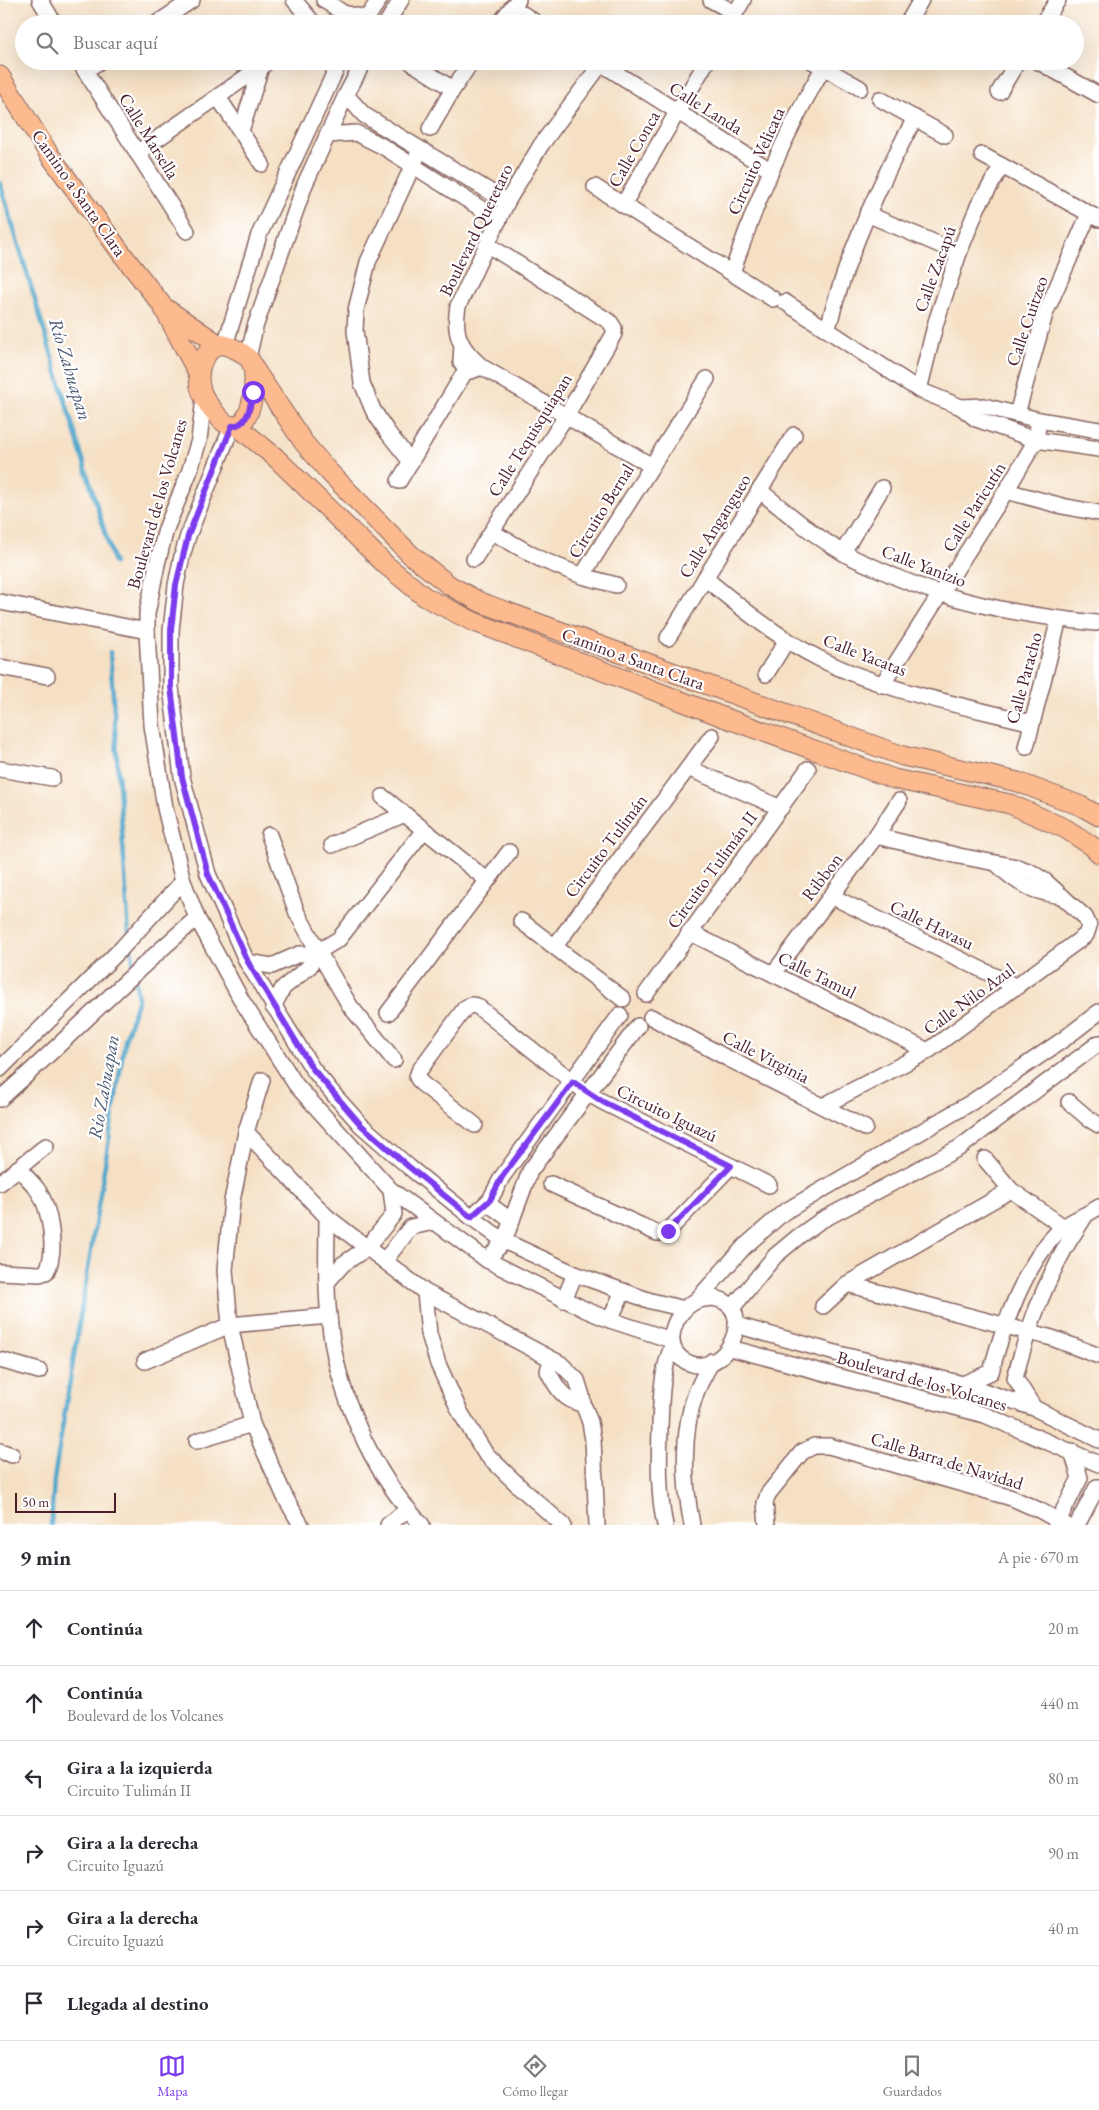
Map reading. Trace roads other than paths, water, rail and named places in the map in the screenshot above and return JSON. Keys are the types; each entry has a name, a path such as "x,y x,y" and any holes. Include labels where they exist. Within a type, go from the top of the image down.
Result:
{"main road":[{"name":"Camino a Santa Clara","path":"0,76 49,154 162,305 198,375"},
{"name":"Camino a Santa Clara","path":"162,305 221,344"},
{"path":"221,344 250,362 253,392 250,407 243,423 235,426 220,419 204,398 198,375 203,360 210,350 221,344"},
{"name":"Camino a Santa Clara","path":"250,362 304,443 329,472 411,555 449,584 480,602 903,756 1018,782 1081,806 1099,816"},
{"name":"Camino a Santa Clara","path":"235,426 275,457 386,565 425,597 472,621 723,717 894,779 1010,804 1066,829 1092,846 1099,853"}],"street":[{"path":"40,0 49,15"},
{"path":"170,15 192,0"},
{"path":"294,0 306,15"},
{"path":"324,0 348,15"},
{"path":"368,15 379,0"},
{"path":"392,15 401,0"},
{"path":"711,0 728,15"},
{"path":"734,15 743,0"},
{"path":"912,15 921,0"},
{"path":"1048,15 1058,0"},
{"path":"506,15 514,4 527,15"},
{"name":"Calle Marsella","path":"85,70 187,231"},
{"path":"137,153 256,70"},
{"path":"241,131 263,70"},
{"path":"221,344 266,221 332,70"},
{"path":"250,362 255,328 303,190 327,135 359,70"},
{"path":"422,70 453,89"},
{"path":"430,129 466,70"},
{"name":"Boulevard Queretaro","path":"466,370 461,362 462,344 456,333 458,306 507,202 541,145 594,70"},
{"name":"Calle Landa","path":"610,70 770,170"},
{"name":"Calle Conca","path":"623,205 702,70"},
{"name":"Circuito Velicata","path":"732,273 749,221 815,70"},
{"path":"828,70 860,88"},
{"path":"999,92 1012,70"},
{"path":"1053,70 1099,95"},
{"path":"346,95 364,115 507,202"},
{"path":"218,97 262,164"},
{"path":"880,99 945,135"},
{"path":"356,133 364,115"},
{"path":"828,328 838,291 867,214 916,118"},
{"path":"327,135 356,133 412,165 499,220"},
{"path":"411,462 388,434 372,410 362,383 355,331 356,310 368,262 420,150"},
{"path":"982,155 1094,217"},
{"name":"Calle Zacapú","path":"919,390 936,322 959,253 978,206 1002,166"},
{"path":"283,182 303,190"},
{"path":"595,187 732,273 828,328 919,390 961,407 976,419 1036,440 1099,449"},
{"path":"867,214 959,253"},
{"name":"Calle Cuitzeo","path":"1016,414 1045,314 1094,217"},
{"path":"266,221 289,230"},
{"name":"Calle Tequisquiapan","path":"474,560 566,416 614,334 614,328 610,322 488,245"},
{"path":"462,344 482,367 652,466"},
{"path":"399,482 466,370 471,371 482,367"},
{"name":"Circuito Bernal","path":"582,576 707,379"},
{"name":"Boulevard de los Volcanes","path":"204,398 198,440 189,473 174,508 160,550 149,601 147,631 152,725 165,808 183,881 198,918 242,1001 296,1085 391,1190 487,1260 564,1300 610,1320 672,1343"},
{"path":"961,407 984,406 1039,420 1099,430"},
{"name":"Calle Paricutín","path":"882,685 1006,491 1036,440 1039,420"},
{"path":"235,426 182,556 176,585 171,630 171,687 182,777 208,874 248,962 273,1007 312,1068 361,1125 409,1167 504,1241 575,1274 623,1291 690,1305 713,1298 723,1299 733,1307 736,1325 735,1335 730,1348 719,1358 702,1365 688,1363 676,1354 672,1343"},
{"name":"Calle Angangueo","path":"668,638 794,435"},
{"path":"842,552 882,488"},
{"name":"Calle Yanizio","path":"759,490 802,524 842,552 884,572 941,595 1004,611 1096,623"},
{"path":"1006,491 1062,506 1099,513"},
{"path":"174,508 197,516"},
{"name":"Circuito Bernal","path":"492,532 540,559 582,576 616,585"},
{"path":"160,550 182,556"},
{"name":"Calle Yacatas","path":"705,578 757,620 786,640 821,660 882,685 1032,722"},
{"path":"0,602 147,631"},
{"name":"Calle Paracho","path":"1026,747 1059,619"},
{"path":"766,674 786,640"},
{"path":"0,667 47,676"},
{"name":"Circuito Tulimán","path":"555,946 712,736"},
{"path":"688,768 781,808"},
{"path":"0,769 52,778"},
{"name":"Circuito Tulimán II","path":"646,994 808,769"},
{"path":"383,797 487,880"},
{"name":"Ribbon","path":"773,974 876,836 899,801"},
{"path":"332,845 405,814"},
{"path":"248,962 272,966 299,954 316,952 339,939 424,830"},
{"path":"269,836 297,913 316,952 350,1006 394,1060"},
{"name":"Calle Nilo Azul","path":"823,1106 928,1051 1086,935 1089,926 1085,917 1045,880 1031,872 876,836"},
{"path":"388,1013 509,852"},
{"path":"0,1069 121,949 183,881"},
{"name":"Calle Havasu","path":"831,896 1016,987"},
{"path":"0,1099 49,1056 146,962 198,918"},
{"path":"521,921 623,999"},
{"name":"Calle Tamul","path":"689,932 928,1051"},
{"path":"273,1007 283,988 310,966 316,952"},
{"path":"272,966 283,988"},
{"path":"487,1260 504,1241 512,1221 514,1209 530,1171 587,1092 653,1012 652,1002 646,994 635,991 625,995 619,1005 620,1015 627,1023 644,1022"},
{"name":"Circuito Iguazú","path":"476,1125 421,1083 417,1077 419,1071 465,1008 471,1005 477,1006 573,1082 603,1102 768,1185"},
{"path":"665,1525 659,1476 663,1376 672,1343 674,1326 690,1305 744,1247 784,1212 972,1102 1064,1039 1099,1012"},
{"path":"471,1217 494,1194 502,1177 620,1015"},
{"name":"Calle Virginia","path":"644,1022 823,1106 865,1128"},
{"path":"733,1307 774,1256 798,1236 820,1221 959,1148 1099,1043"},
{"path":"262,1080 246,1132 232,1201 225,1270 230,1325 252,1424 285,1497 301,1525"},
{"path":"1069,1102 1099,1125"},
{"path":"246,1132 327,1217 367,1248 426,1292 561,1364 577,1380 582,1396 582,1404 590,1422 593,1440 596,1525"},
{"path":"0,1183 46,1146"},
{"path":"516,1159 530,1171"},
{"path":"985,1159 1011,1190 1070,1231"},
{"path":"551,1184 656,1233 663,1233 668,1231 731,1166"},
{"path":"0,1272 40,1274 46,1272 50,1266 51,1231 45,1208 38,1190 18,1168"},
{"path":"391,1190 394,1214 411,1227"},
{"path":"823,1306 848,1284 1011,1190"},
{"path":"487,1203 512,1221"},
{"path":"991,1372 1004,1325 1022,1287 1049,1242 1070,1231 1085,1216 1099,1207"},
{"path":"328,1281 343,1264 367,1248 394,1214"},
{"path":"327,1217 328,1316 336,1360 351,1411 372,1454 408,1510 422,1525"},
{"path":"385,1260 411,1227 434,1222"},
{"path":"1034,1408 1016,1378 1028,1331 1041,1296 1064,1250 1070,1231"},
{"path":"564,1300 575,1274"},
{"path":"848,1284 1028,1331 1099,1356"},
{"path":"610,1320 623,1291"},
{"path":"426,1292 429,1334 433,1349 460,1412 485,1453 561,1525"},
{"path":"145,1361 230,1325 328,1316"},
{"name":"Boulevard de los Volcanes","path":"736,1325 839,1354 963,1384 1034,1408 1099,1440"},
{"name":"Boulevard de los Volcanes","path":"730,1348 985,1415 1099,1464"},
{"path":"836,1377 839,1354"},
{"path":"0,1360 39,1371"},
{"path":"551,1360 548,1371 558,1388 571,1402 582,1404"},
{"path":"692,1525 686,1478 688,1433 696,1392 712,1362"},
{"path":"963,1384 991,1372 1016,1378"},
{"path":"197,1441 252,1424"},
{"name":"Calle Barra de Navidad","path":"767,1525 765,1513 768,1494 802,1452 814,1446 829,1446 1012,1498 1041,1510 1060,1524"},
{"path":"1060,1524 1080,1478 1072,1452"},
{"path":"1077,1525 1098,1487 1080,1478"},
{"path":"388,1525 408,1510"}],"waterway":[{"name":"Río Zahuapan","path":"0,183 114,563"},
{"name":"Río Zahuapan","path":"110,652 129,935"},
{"name":"Río Zahuapan","path":"131,945 134,970"},
{"name":"Río Zahuapan","path":"51,1525 54,1479 125,1040 138,999 135,977"}]}
